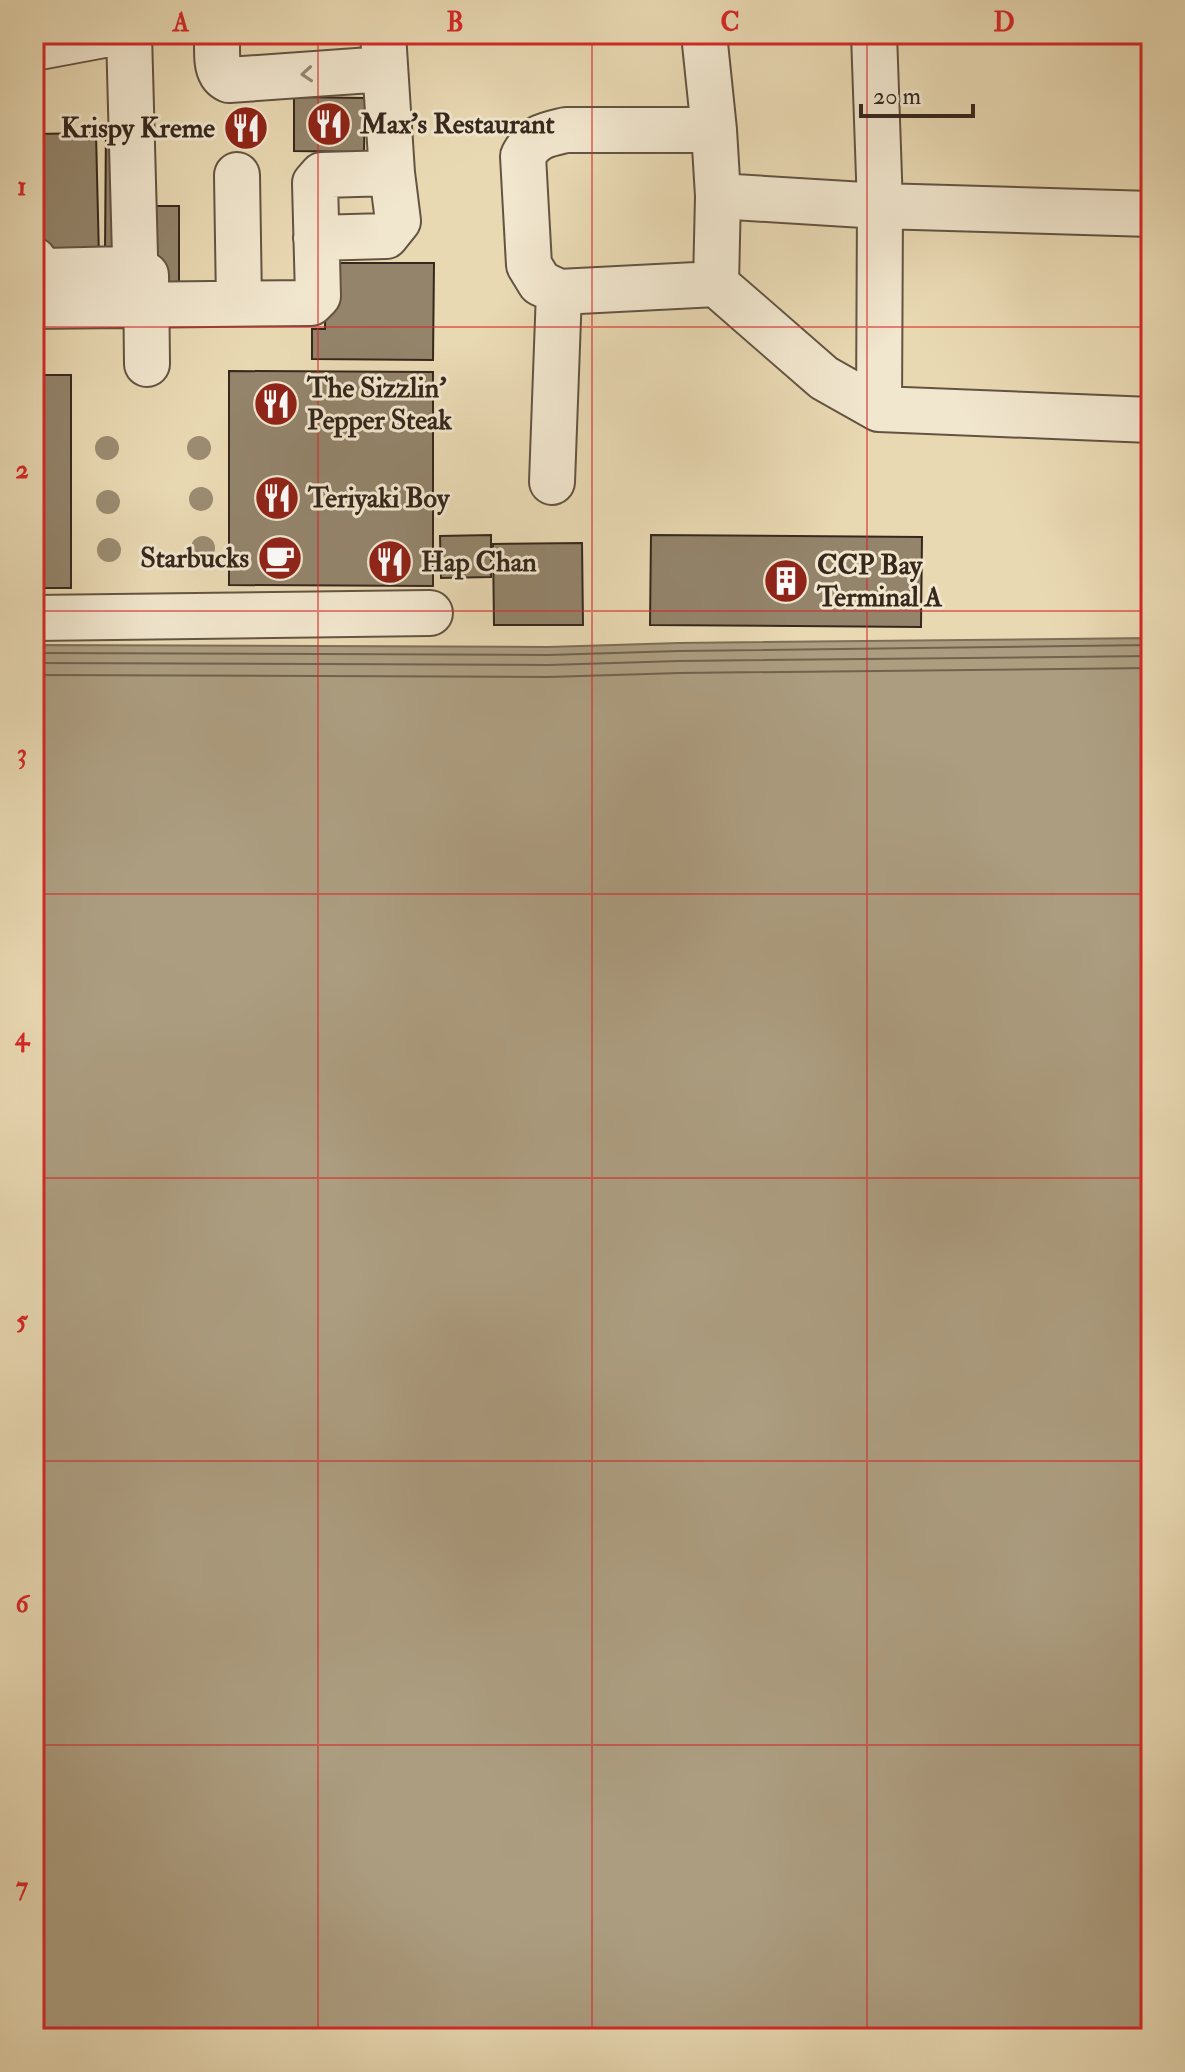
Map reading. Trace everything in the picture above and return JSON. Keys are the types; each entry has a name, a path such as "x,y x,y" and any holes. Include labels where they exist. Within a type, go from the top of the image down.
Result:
{"street":[{"path":"34,48 109,34"},
{"path":"34,260 45,271 125,269 132,264 135,256 129,34"},
{"path":"147,34 147,364"},
{"path":"217,34 219,72 222,78 229,80 384,52 398,221 386,236 316,238"},
{"path":"704,34 718,196 716,284"},
{"path":"874,34 880,206 879,409"},
{"path":"714,130 566,130 530,143 523,156 529,265 540,283 559,292 716,284 824,378 879,409 1151,420"},
{"path":"34,306 311,303 318,296 315,183 322,175 392,173"},
{"path":"237,175 239,303"},
{"path":"718,196 880,206 1151,214"},
{"path":"552,482 559,292"},
{"path":"34,618 430,613"}],"water":[{"path":"1151,638 1151,2038 34,2038 34,645 548,647"}],"building":[{"name":"Max's Restaurant","path":"294,97 365,98 364,152 294,151"},
{"path":"106,123 127,123 126,254 105,254"},
{"path":"96,133 99,258 34,259 34,134"},
{"path":"156,206 179,206 179,289 156,289"},
{"path":"326,263 434,263 433,360 312,359 312,329 325,329"},
{"path":"229,371 433,372 433,586 229,585"},
{"path":"34,375 71,375 71,588 34,588"},
{"path":"491,535 491,577 441,578 440,536"},
{"name":"CCP Bay Terminal A","path":"651,535 922,537 921,627 650,625"},
{"path":"582,543 583,625 494,625 493,544"}],"place":[{"name":"Max's Restaurant","path":"329,124"},
{"name":"Krispy Kreme","path":"246,128"},
{"name":"The Sizzlin' Pepper Steak","path":"276,404"},
{"name":"Teriyaki Boy","path":"277,498"},
{"name":"Starbucks","path":"280,558"},
{"name":"Hap Chan","path":"390,562"},
{"name":"CCP Bay Terminal A","path":"786,581"}]}
